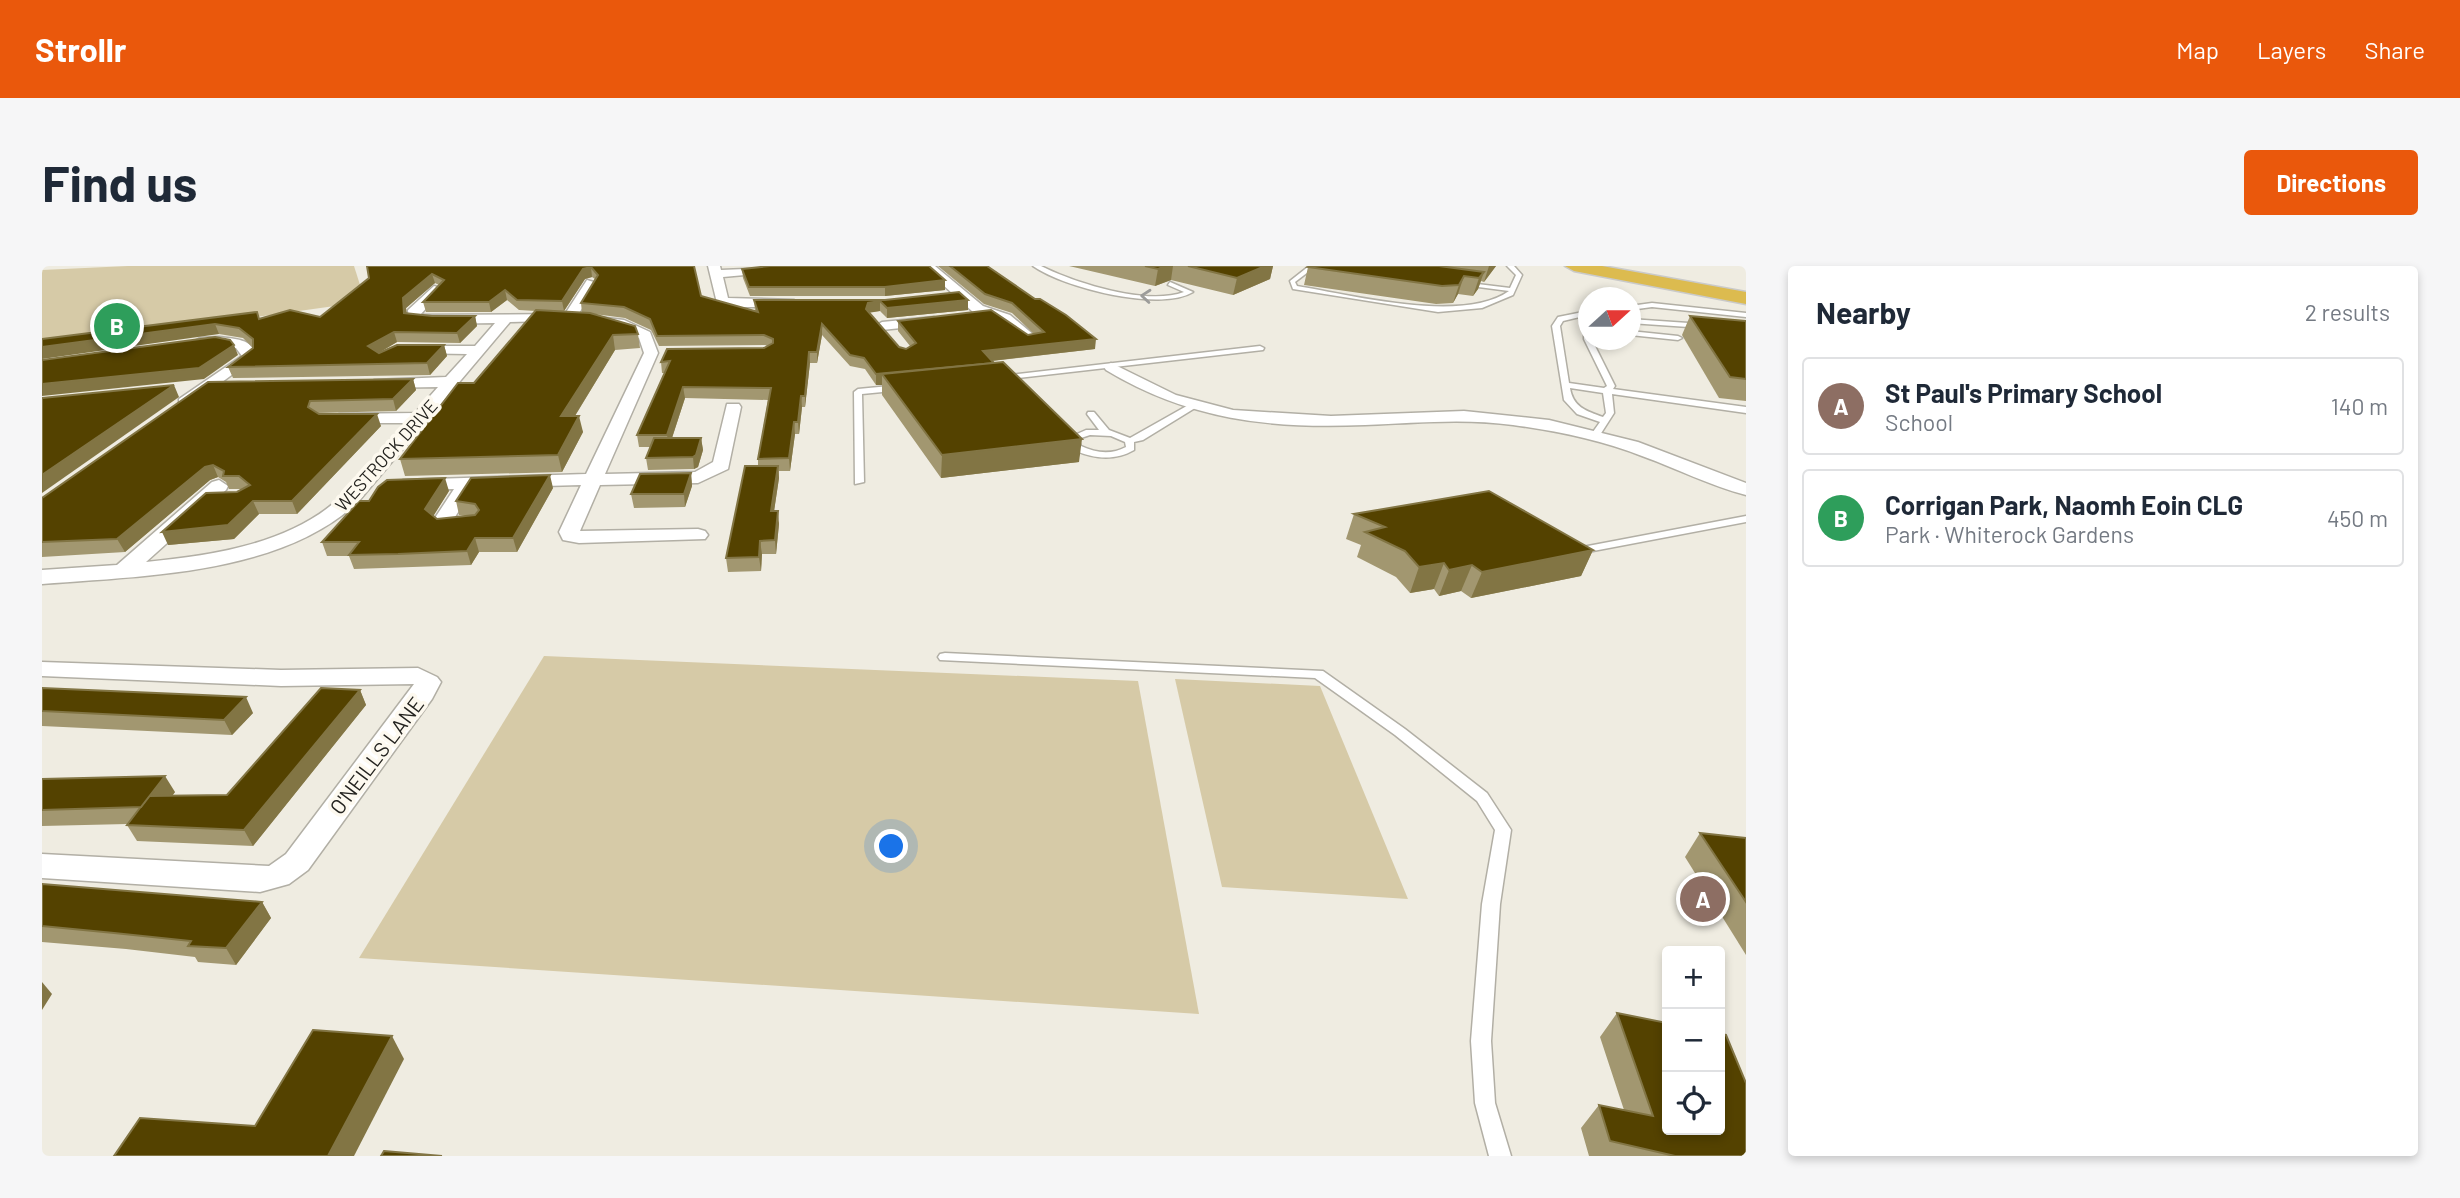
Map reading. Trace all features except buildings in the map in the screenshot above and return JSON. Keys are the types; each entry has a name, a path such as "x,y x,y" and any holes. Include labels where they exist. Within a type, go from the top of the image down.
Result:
{"highway":[{"path":"1574,266 1746,296"}],"street":[{"path":"797,303 730,303 722,300 715,270 811,266"},
{"path":"928,266 962,295 973,311 1004,318 1034,341"},
{"path":"570,317 590,285 572,286"},
{"path":"438,289 412,313 414,318 570,317 638,328 649,335 657,353 590,481 569,532 570,536 699,529 692,556"},
{"path":"939,297 962,295"},
{"name":"WESTROCK DRIVE","path":"42,577 123,571 238,553 267,544 328,517 363,485 506,319"},
{"path":"883,327 946,320"},
{"path":"1012,343 1052,339"},
{"path":"167,415 249,357 248,350 240,344 219,341 179,345"},
{"path":"397,349 479,350"},
{"path":"1111,367 1142,388 1192,406 1280,419 1496,418 1600,428 1709,477 1746,489"},
{"path":"360,383 452,382"},
{"path":"171,389 243,385"},
{"path":"363,485 698,477 722,465 733,407"},
{"path":"323,418 420,418"},
{"path":"1709,477 1746,502"},
{"path":"467,483 441,524 470,523"},
{"path":"123,571 218,494"},
{"name":"O'NEILLS LANE","path":"42,669 281,678 418,676 428,682 423,694 297,862 278,876 260,880 42,866"}],"lane":[{"path":"1036,266 1051,275 1139,296 1189,294 1167,285"},
{"path":"1313,266 1292,282 1295,288 1438,310 1482,306 1511,294 1519,275 1510,266"},
{"path":"1451,281 1514,290"},
{"path":"1641,306 1652,305 1746,315"},
{"path":"1578,315 1561,319 1556,326 1565,385 1571,405 1600,428 1610,413 1607,391 1611,386 1593,350"},
{"path":"1641,322 1707,327"},
{"path":"1641,333 1678,338"},
{"path":"994,379 1051,376 1261,348"},
{"path":"1565,385 1746,410"},
{"path":"859,482 858,392 913,386"},
{"path":"1129,441 1128,451 1107,455 1083,451 1072,441 1082,433 1106,432 1129,441 1140,438 1192,406"},
{"path":"1091,414 1106,432"},
{"path":"1572,552 1746,519"},
{"path":"945,657 1318,674 1400,732 1482,797 1503,830 1491,904 1481,1041 1485,1103 1500,1156"}],"shaded area":[{"path":"128,266 354,266 361,288 342,305 42,347 42,270"},
{"path":"544,656 1138,681 1199,1014 359,958"},
{"path":"1175,679 1320,686 1408,899 1222,887"}],"place":[{"name":"Corrigan Park, Naomh Eoin CLG","path":"117,326"},
{"name":"St Paul's Primary School","path":"1703,899"}]}
